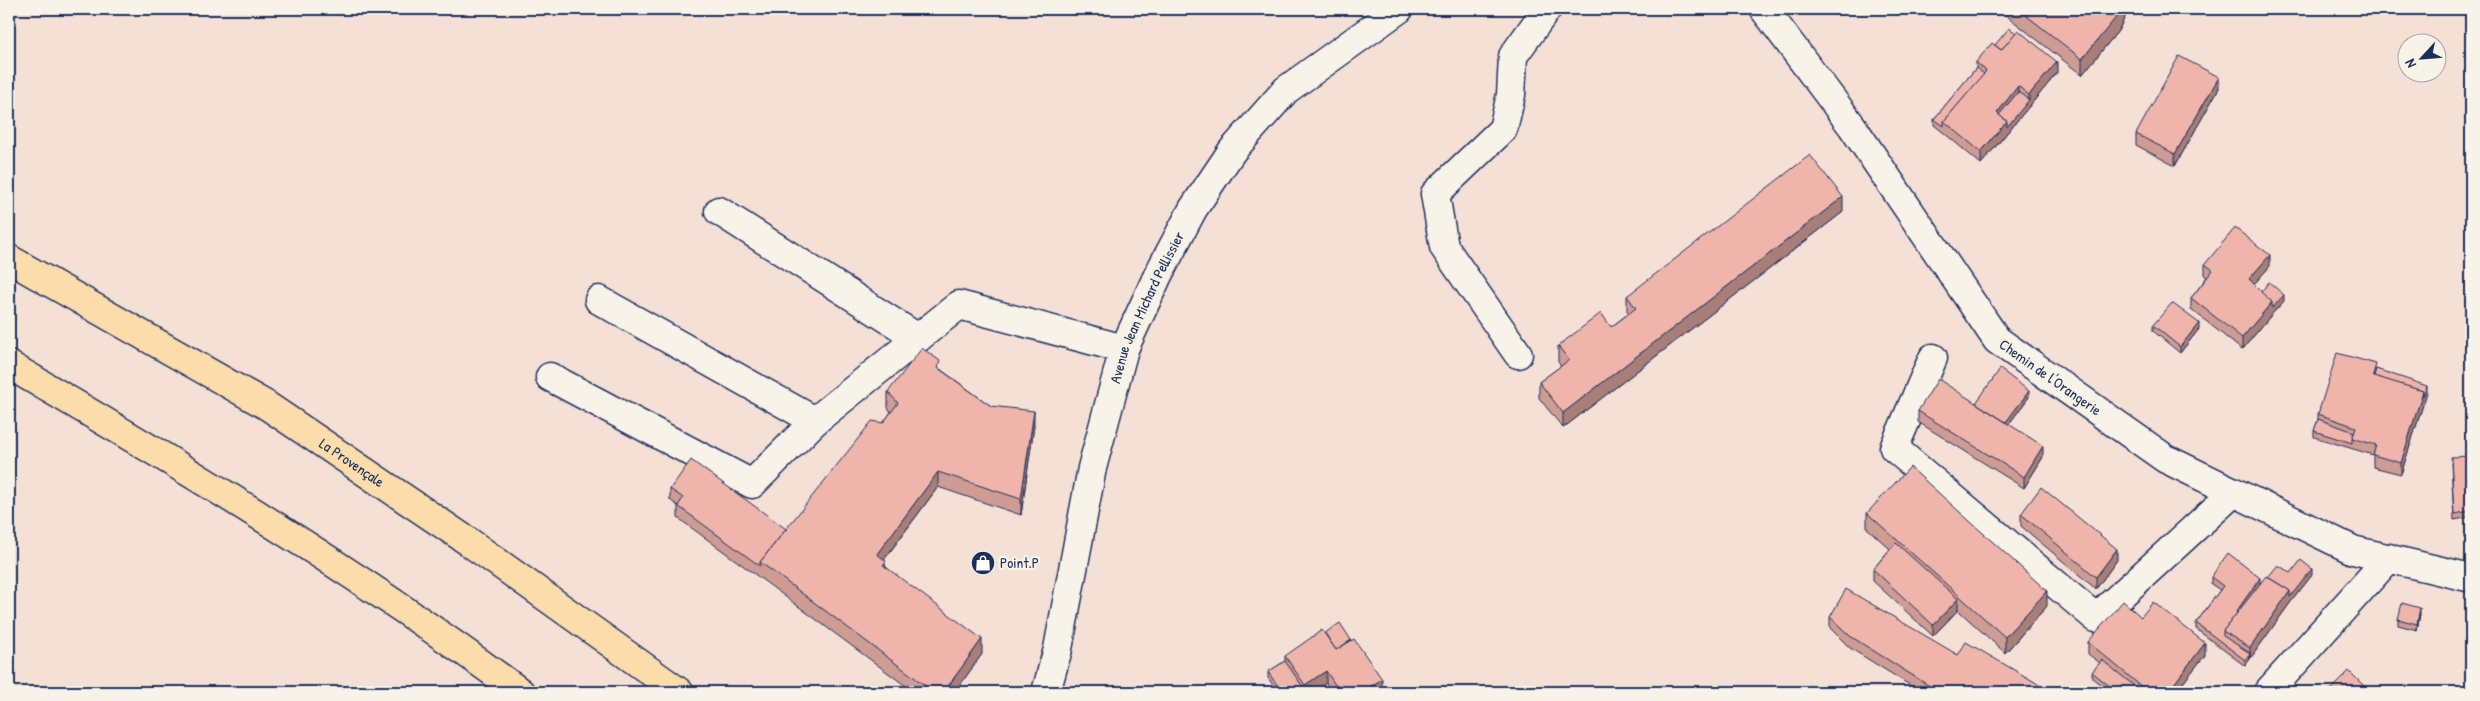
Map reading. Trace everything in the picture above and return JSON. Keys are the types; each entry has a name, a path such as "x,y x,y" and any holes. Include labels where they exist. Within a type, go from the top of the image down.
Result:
{"highway":[{"name":"La Provençale","path":"9,259 266,405 469,542 679,692"},
{"path":"9,365 282,530 457,646 520,692"}],"street":[{"name":"Avenue Jean Michard Pellissier","path":"1046,692 1058,649 1092,468 1124,349 1158,275 1193,209 1232,151 1286,90 1399,9"},
{"path":"1518,354 1444,247 1435,194 1503,130 1511,95 1512,56 1547,9"},
{"name":"Chemin de l'Orangerie","path":"1764,9 1852,126 1997,340 2166,459 2353,550 2471,578"},
{"path":"719,211 918,338"},
{"path":"599,300 815,421"},
{"path":"550,377 752,484 815,421 959,305 1124,349"},
{"path":"1933,358 1894,448 2096,618 2234,492"},
{"path":"2268,692 2389,558"}],"building":[{"path":"2018,9 2122,9 2082,59"},
{"path":"2009,28 2016,33 2001,50 1995,45"},
{"path":"2018,30 2057,62 2029,95 2018,86 1997,113 2007,121 1981,152 1944,121 1986,71 1976,62 1992,43 2001,50"},
{"path":"2179,56 2219,77 2175,154 2136,134"},
{"path":"1976,68 1984,74 1944,121 1944,126 1934,119"},
{"path":"2018,92 2029,100 2007,127 2007,121 1999,115"},
{"path":"1810,155 1843,197 1563,413 1539,382 1569,360 1558,346 1601,313 1611,327 1636,308 1627,296"},
{"path":"2235,228 2270,255 2249,279 2272,302 2242,338 2191,298 2213,270 2205,264"},
{"path":"2269,282 2284,295 2272,308 2272,302 2261,292"},
{"path":"2172,303 2199,323 2180,347 2153,325"},
{"path":"922,348 940,361 938,368 991,406 1034,411 1021,499 938,472 877,554 886,561 883,565 982,639 944,692 934,692 760,562 872,421 883,423 898,403 888,392"},
{"path":"2337,353 2376,364 2373,375 2423,391 2401,463 2373,455 2376,445 2352,438 2356,427 2318,414"},
{"path":"2000,369 2029,391 2006,422 1976,403"},
{"path":"2376,369 2427,386 2423,396 2423,391 2374,376"},
{"path":"1938,379 2043,446 2024,477 1918,411"},
{"path":"2318,419 2354,432 2352,443 2314,431"},
{"path":"2471,456 2471,511 2454,514 2451,457"},
{"path":"691,460 786,529 760,562 760,566 678,506 683,498 670,489"},
{"path":"1910,467 2047,591 2005,637 1867,513"},
{"path":"2041,487 2117,549 2096,577 2021,514"},
{"path":"1896,543 1958,599 1933,625 1873,569"},
{"path":"2228,553 2260,578 2223,631 2223,636 2250,653 2245,660 2196,623 2223,586 2211,577"},
{"path":"2301,560 2312,569 2290,597 2290,591 2268,577 2278,565 2291,573"},
{"path":"2266,576 2290,591 2250,648 2223,631"},
{"path":"1846,589 1958,655 1966,642 2052,692 1939,692 1850,636 1830,617"},
{"path":"2123,601 2141,617 2153,602 2205,643 2168,692 2148,692 2088,642"},
{"path":"2402,603 2420,608 2417,624 2398,619"},
{"path":"1340,623 1351,640 1336,650 1325,633"},
{"path":"1322,630 1336,650 1354,639 1382,679 1365,690 1366,692 1340,692 1326,671 1305,685 1285,656"},
{"path":"2102,660 2142,692 2117,692 2092,672"},
{"path":"1285,661 1305,690 1303,692 1282,692 1268,672"},
{"path":"2349,671 2370,692 2328,692"},
{"path":"1408,686 1412,692 1399,692"}],"place":[{"name":"Point.P","path":"983,563"}]}
